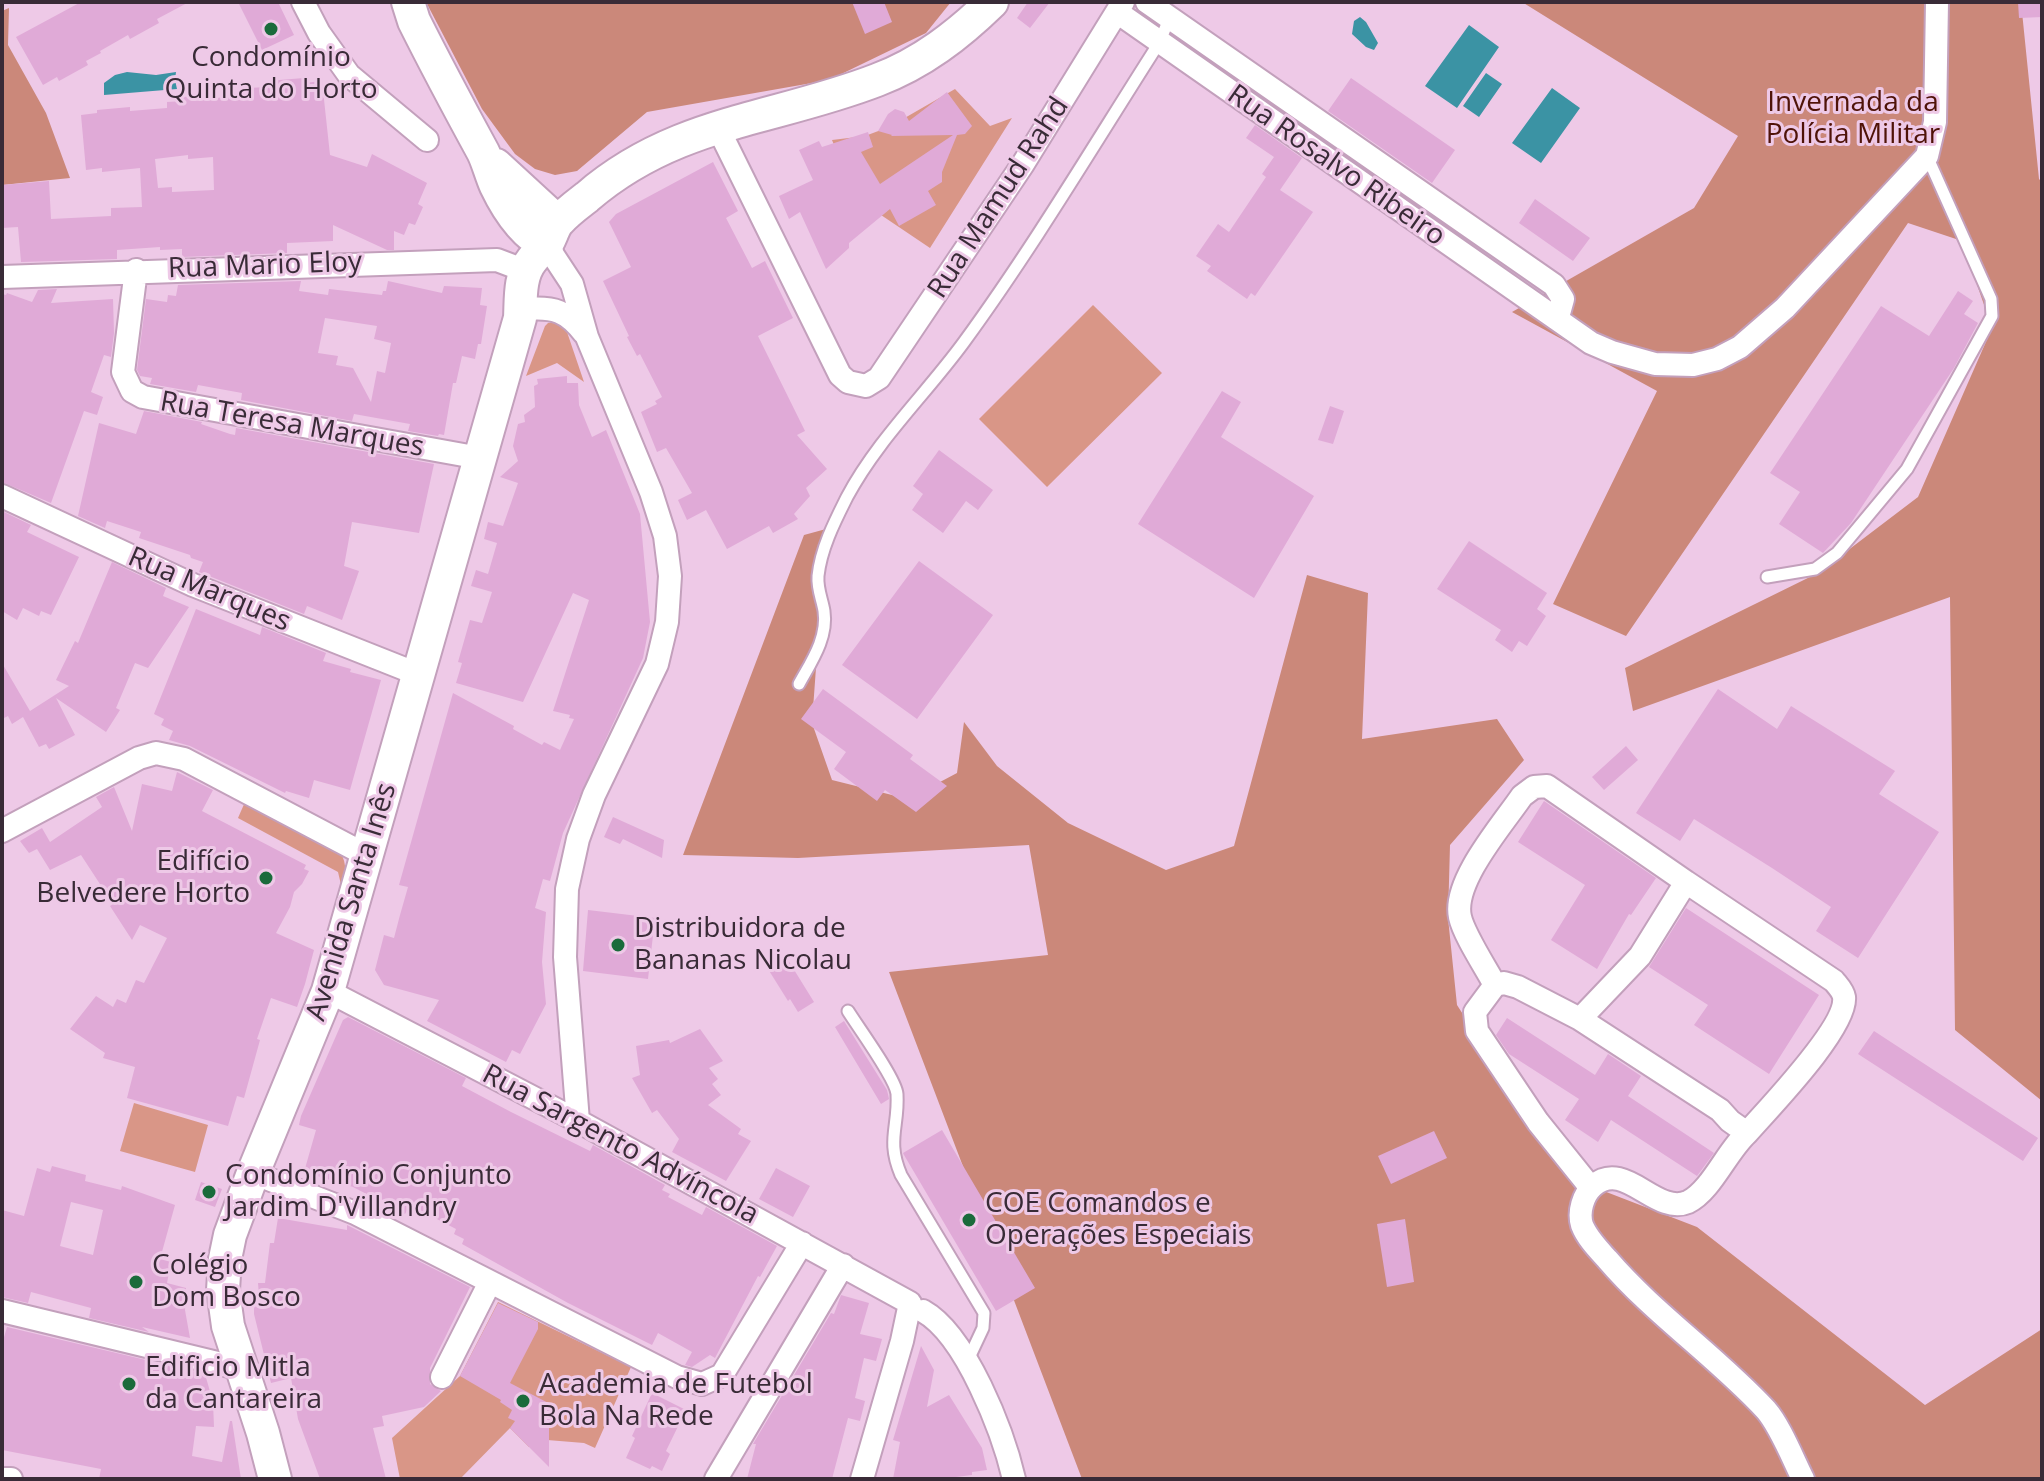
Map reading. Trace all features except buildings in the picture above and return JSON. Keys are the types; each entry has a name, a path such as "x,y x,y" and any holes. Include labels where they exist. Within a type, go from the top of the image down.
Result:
{"main road":[{"path":"408,2 414,21 484,153 496,187 532,239 552,234"},
{"path":"526,271 552,234 618,171 649,153 717,126 843,92 879,79 924,57 962,31 992,2"},
{"name":"Avenida Santa Inês","path":"275,1479 228,1326 223,1290 230,1235 328,991 524,313 541,290 548,272 552,234"},
{"name":"Avenida Santa Inês","path":"524,313 522,280 526,271"}],"street":[{"path":"303,2 319,33 349,75 427,140"},
{"name":"Rua Rosalvo Ribeiro","path":"1147,2 1166,10 1554,285 1563,299 1558,317"},
{"path":"1927,156 1935,122 1937,2"},
{"name":"Rua Mamud Rahd","path":"717,126 840,375 848,382 866,386 879,378 947,279 1023,164 1120,7"},
{"name":"Rua Rosalvo Ribeiro","path":"1120,7 1159,43 1447,244 1558,317 1591,343 1625,357 1655,364 1679,366 1717,359 1740,347 1785,308 1927,156"},
{"path":"552,234 572,284 587,337 651,492 665,536 670,576 667,622 657,664 594,795 578,839 567,889 565,957 578,1121"},
{"name":"Rua Mario Eloy","path":"2,277 497,260 526,271"},
{"name":"Rua Teresa Marques","path":"136,270 123,372 132,391 143,397 480,458"},
{"path":"524,313 546,307 565,313 587,337"},
{"name":"Rua Marques","path":"2,496 193,585 420,675"},
{"path":"2,831 139,758 156,753 184,759 368,856"},
{"path":"1495,985 1460,917 1460,896 1468,875 1522,796 1534,787 1547,786 1834,981 1844,994 1843,1005 1821,1049 1734,1145 1707,1184 1687,1202 1673,1204 1621,1179 1603,1179 1591,1188 1582,1203 1581,1223 1589,1239 1621,1275 1768,1412 1803,1479"},
{"path":"1580,1019 1640,956 1686,882"},
{"path":"1591,1188 1538,1122 1477,1031 1475,1012 1495,985 1504,983 1518,987 1580,1019 1720,1110 1747,1133"},
{"name":"Rua Sargento Advíncola","path":"328,991 578,1121 937,1318 967,1362 1007,1447 1014,1479"},
{"path":"253,1173 355,1213 683,1380 702,1384 722,1375 802,1243"},
{"path":"716,1479 843,1265"},
{"path":"442,1377 490,1282"},
{"path":"862,1479 902,1341 916,1307"},
{"path":"2,1311 242,1369"},
{"path":"2,1479 11,1479"}],"lane":[{"path":"799,684 818,648 824,628 818,574 828,537 848,495 872,457 962,345 1023,259 1159,43 1166,10"},
{"path":"1767,577 1815,569 1837,553 1907,469 1992,316 1991,299 1927,156"},
{"path":"848,1011 897,1090 893,1158 984,1313 983,1328 967,1362"}],"shaded area":[{"path":"955,89 990,126 1012,118 930,248 881,215 853,191 832,140 865,136 889,127"},
{"path":"1093,305 1162,373 1047,487 979,419"},
{"path":"556,322 567,332 584,382 557,363 526,376 545,326"},
{"path":"245,802 340,852 345,866 342,889 338,872 238,818"},
{"path":"134,1103 208,1125 195,1172 120,1151"},
{"name":"Academia de Futebol Bola Na Rede","path":"498,1302 631,1367 595,1448 584,1443 535,1439 529,1447 510,1428 460,1479 400,1479 392,1438 460,1376"}],"green space":[{"path":"426,2 951,2 926,33 829,80 647,112 577,171 555,175 535,169 515,154 482,109"},
{"name":"Invernada da Polícia Militar","path":"1522,2 2021,2 2039,179 2042,182 2042,1101 1955,1030 1950,597 1633,711 1625,668 1818,573 1918,497 1992,328 1962,241 1908,223 1626,636 1553,604 1657,391 1512,312 1694,208 1738,136"},
{"path":"9,8 8,45 46,113 70,178 2,185 2,11"},
{"path":"826,529 812,723 832,780 908,799 957,773 964,722 997,766 1068,823 1166,870 1234,846 1307,575 1368,593 1362,739 1497,719 1524,760 1450,845 1448,918 1457,1005 1532,1122 1583,1183 1697,1227 1925,1405 2042,1329 2042,1479 1082,1479 889,972 1048,955 1029,845 798,858 683,855 804,535"}],"water":[{"path":"1360,17 1378,43 1374,50 1352,34 1354,21"},
{"path":"1469,25 1499,47 1457,108 1425,86"},
{"path":"127,72 156,75 176,72 177,89 104,95 104,83 115,75"},
{"path":"1486,73 1502,84 1479,117 1463,106"},
{"path":"1552,88 1580,108 1541,163 1512,143"}],"place":[{"name":"Condomínio Quinta do Horto","path":"271,29"},
{"name":"Edifício Belvedere Horto","path":"266,878"},
{"name":"Distribuidora de Bananas Nicolau","path":"618,945"},
{"name":"Condomínio Conjunto Jardim D'Villandry","path":"209,1192"},
{"name":"COE Comandos e Operações Especiais","path":"969,1220"},
{"name":"Colégio Dom Bosco","path":"136,1282"},
{"name":"Edificio Mitla da Cantareira","path":"129,1384"},
{"name":"Academia de Futebol Bola Na Rede","path":"523,1401"}]}
